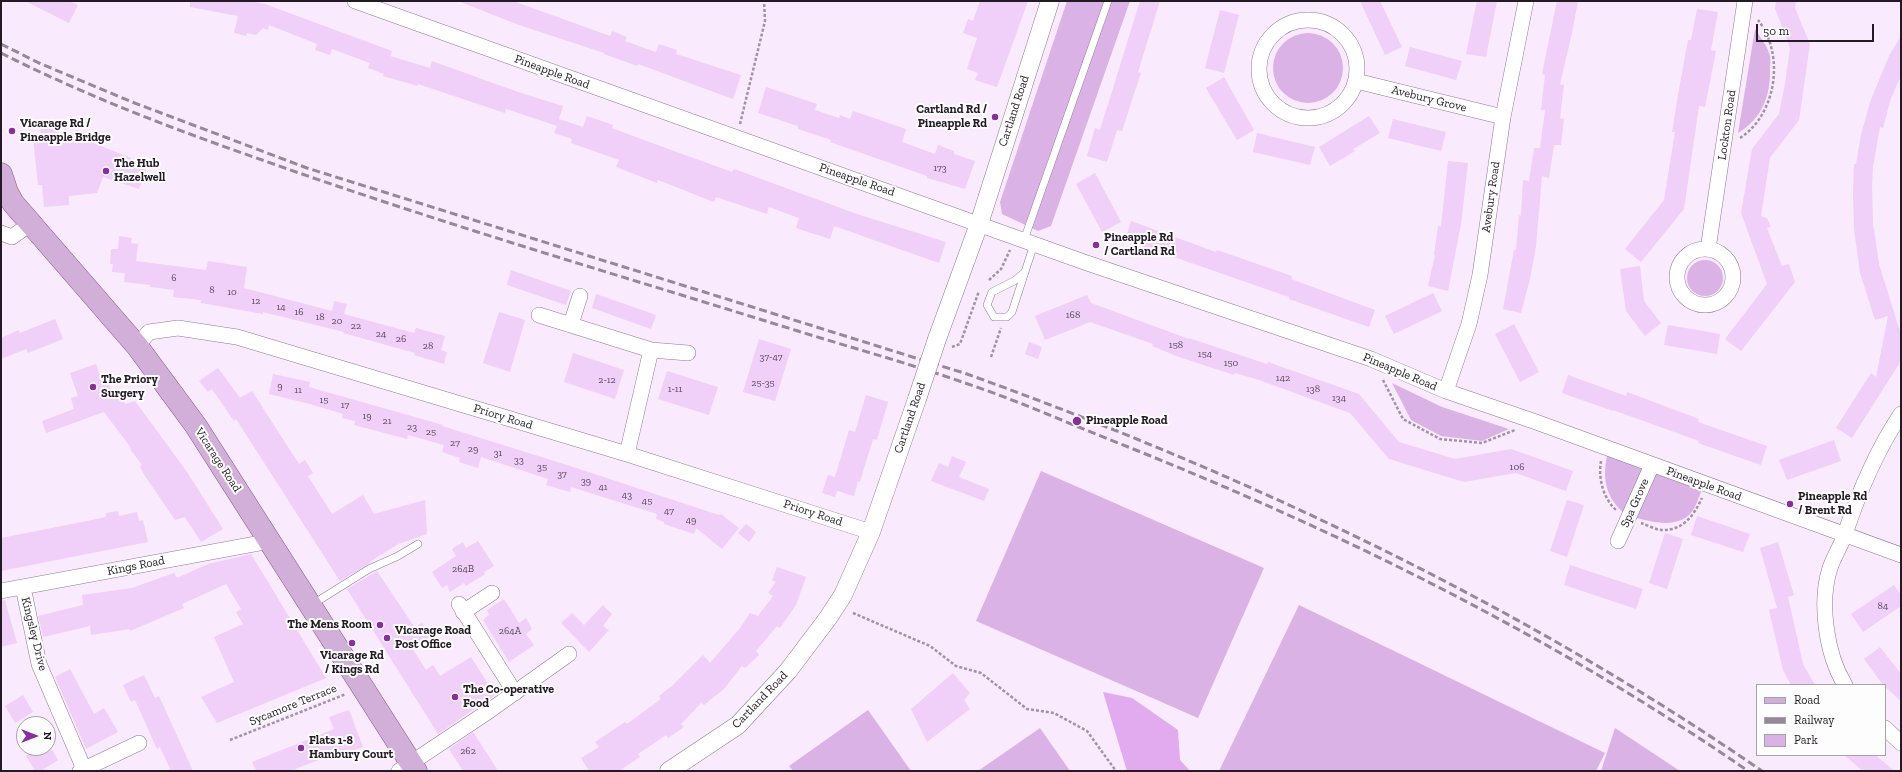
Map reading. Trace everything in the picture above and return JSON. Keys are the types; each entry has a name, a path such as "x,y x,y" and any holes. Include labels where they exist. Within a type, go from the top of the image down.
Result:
{"main road":[{"name":"Vicarage Road","path":"1,174 7,192 13,203 136,346 196,426 363,687 409,769"}],"street":[{"name":"Pineapple Road","path":"355,1 1029,242 1371,359 1446,391 1536,422 1901,555"},
{"name":"Cartland Road","path":"669,771 738,725 788,671 843,595 871,532 937,339 979,224 1050,1"},
{"name":"Avebury Road","path":"1446,391 1469,324 1480,275 1503,116 1526,1"},
{"name":"Lockton Road","path":"1708,249 1745,2"},
{"path":"1304,20 1320,21 1334,27 1346,37 1354,51 1357,66 1356,81 1350,95 1340,106 1326,114 1312,118 1296,116 1283,111 1271,101 1263,88 1259,73 1260,58 1266,43 1276,32 1289,24 1304,20"},
{"name":"Avebury Grove","path":"1356,81 1503,116"},
{"path":"1,233 12,237 30,224"},
{"path":"571,324 580,296"},
{"path":"539,316 571,324 651,350 688,353"},
{"name":"Priory Road","path":"136,346 149,332 178,328 238,337 627,454 871,532"},
{"path":"627,454 651,350"},
{"path":"1844,684 1834,666 1826,626 1827,591 1830,569 1844,535 1850,515 1879,448 1901,414"},
{"name":"Spa Grove","path":"1618,541 1652,465"},
{"name":"Kings Road","path":"1,592 271,541"},
{"name":"Kingsley Drive","path":"23,587 39,664 82,770 139,743"},
{"path":"492,593 461,608 515,693"},
{"name":"Vicarage Road","path":"409,769 569,654"},
{"path":"1886,729 1901,743"}],"lane":[{"path":"1025,272 1014,281 992,292 987,305 994,317 1007,317 1012,312 1025,272 1029,242 1108,1"},
{"path":"311,605 369,569 398,556 418,544"}],"path":[{"path":"736,138 765,21 764,1"},
{"path":"1724,148 1750,131 1764,112 1773,81 1773,57 1764,28 1745,2"},
{"path":"1371,359 1403,419 1440,439 1482,443 1536,422"},
{"path":"853,613 930,646 956,666 981,673 1027,709 1054,713 1087,731 1116,771"},
{"name":"Sycamore Terrace","path":"230,740 363,687"}],"green space":[{"path":"1067,1 1130,1 1051,226 1038,231 1002,214 1000,202"},
{"path":"1755,29 1766,46 1770,56 1769,88 1767,97 1759,113 1753,121 1738,133"},
{"path":"1301,33 1315,33 1328,39 1337,48 1341,54 1343,68 1341,82 1333,93 1322,101 1315,103 1301,103 1294,101 1283,93 1275,82 1273,75 1273,61 1275,54 1283,43 1294,35"},
{"path":"1705,260 1715,263 1720,268 1723,278 1720,288 1715,293 1705,296 1695,293 1690,288 1687,278 1690,268 1695,263"},
{"path":"1392,383 1442,407 1509,429 1482,441 1441,436 1411,420"},
{"path":"1608,451 1646,466 1625,514 1613,500 1606,486 1605,469"},
{"path":"1654,469 1703,487 1695,507 1689,515 1683,519 1667,523 1633,517"},
{"path":"1041,471 1264,568 1198,718 976,621"},
{"path":"1299,605 1605,753 1596,771 1219,771"},
{"path":"868,710 911,771 793,771 789,766"},
{"path":"1040,728 1070,771 978,771"},
{"path":"1615,728 1680,771 1601,771"}],"shaded area":[{"path":"1103,692 1132,698 1178,730 1180,760 1190,771 1127,771"}],"building":[{"path":"25,1 69,1 78,5 69,23"},
{"path":"190,1 250,1 265,4 392,51 390,56 430,68 432,61 518,92 563,106 559,119 583,127 587,116 613,125 612,128 732,172 734,169 857,214 946,242 939,263 834,226 830,239 796,228 799,218 769,207 767,214 716,197 714,202 658,180 657,183 616,167 619,160 571,143 572,139 554,133 557,126 506,109 505,113 418,84 418,86 383,76 384,74 368,68 370,63 332,49 330,55 315,50 317,44 269,25 268,30 263,28 256,35 247,33 246,36 234,33 238,16 190,7"},
{"path":"458,1 513,1 610,36 612,31 627,37 625,41 656,52 659,44 677,50 676,54 741,75 733,99 638,64 637,66 604,53 519,25"},
{"path":"980,1 1028,1 997,87 975,80 978,73 967,69 977,38 963,33 968,19 973,21"},
{"path":"1140,1 1160,1 1138,72 1141,73 1122,131 1117,130 1107,162 1087,156 1095,128 1100,130"},
{"path":"1360,1 1380,1 1402,47 1385,55"},
{"path":"1477,1 1497,1 1486,57 1466,54"},
{"path":"1557,1 1578,1 1560,84 1564,85 1560,118 1564,119 1561,145 1554,145 1549,178 1542,176 1536,246 1530,279 1521,313 1503,309 1514,250 1516,250 1519,215 1521,216 1523,180 1529,181 1534,148 1540,148 1545,110 1541,110 1545,75 1542,74"},
{"path":"1776,1 1796,1 1795,8 1810,44 1799,120 1770,158 1761,216 1767,218 1771,227 1767,228 1782,266 1789,264 1795,282 1741,351 1725,339 1767,284 1741,213 1752,149 1779,114 1785,84 1790,48 1775,8"},
{"path":"1697,9 1718,12 1711,50 1716,51 1705,107 1699,106 1684,209 1641,262 1625,249 1664,200 1675,132 1672,132 1679,89 1688,40 1691,40"},
{"path":"1220,10 1239,15 1224,73 1205,68"},
{"path":"1901,36 1901,76 1891,98 1883,128 1880,127 1873,167 1872,187 1873,223 1879,264 1901,335 1901,356 1899,364 1852,438 1836,428 1871,373 1876,377 1888,316 1875,320 1860,273 1854,229 1854,164 1856,164 1861,135 1870,102 1889,56"},
{"path":"1410,47 1462,61 1456,80 1405,66"},
{"path":"1224,77 1254,130 1237,140 1206,88"},
{"path":"766,87 817,104 815,110 839,118 840,115 850,119 853,111 906,129 902,142 935,154 938,145 954,151 954,154 975,161 965,189 927,178 927,176 830,142 831,140 798,129 798,126 758,113"},
{"path":"1369,116 1380,133 1353,149 1355,151 1330,166 1319,147"},
{"path":"1393,119 1446,132 1441,151 1388,138"},
{"path":"59,126 59,135 74,135 148,165 139,189 103,177 97,193 69,196 69,205 44,207 42,185 38,185 33,138 41,137 40,127"},
{"path":"1257,133 1315,147 1310,165 1253,152"},
{"path":"1448,161 1468,163 1461,224 1448,291 1428,286 1435,255 1438,226 1441,227"},
{"path":"1095,173 1121,222 1102,232 1076,184"},
{"path":"1131,221 1216,252 1217,250 1292,276 1291,279 1375,310 1369,327 1289,299 1289,297 1125,240"},
{"path":"119,236 132,238 131,243 138,244 136,261 206,270 208,261 247,267 244,288 332,311 334,301 347,304 344,314 414,333 416,328 445,336 441,350 447,352 444,364 414,355 415,353 343,333 344,332 263,312 263,314 201,303 201,300 173,297 174,290 124,282 125,273 112,272 113,264 110,264 111,249 118,249"},
{"path":"1640,266 1644,301 1661,323 1645,336 1626,311 1620,269"},
{"path":"511,270 571,291 566,305 507,285"},
{"path":"1433,293 1442,311 1394,334 1385,316"},
{"path":"596,294 656,315 651,329 592,308"},
{"path":"1087,295 1091,303 1189,339 1267,364 1268,362 1359,394 1399,442 1455,459 1511,449 1573,471 1566,491 1516,473 1464,482 1389,459 1350,413 1259,380 1235,373 1234,375 1179,357 1152,346 1153,344 1090,322 1045,340 1035,316"},
{"path":"499,312 525,320 510,372 483,363"},
{"path":"55,319 63,339 28,353 26,349 1,359 1,338 19,330 20,333"},
{"path":"1514,324 1539,372 1520,382 1495,334"},
{"path":"1668,325 1720,334 1717,354 1664,345"},
{"path":"759,339 791,349 775,401 743,392"},
{"path":"1029,342 1042,347 1038,359 1025,354"},
{"path":"573,353 624,370 615,399 564,382"},
{"path":"96,364 102,381 107,379 113,396 122,394 125,404 135,401 187,472 223,529 201,542 185,517 175,520 145,476 140,467 142,465 130,449 131,448 104,412 46,433 42,421 74,409 71,398 78,396 70,373"},
{"path":"218,368 240,398 252,391 299,464 305,460 313,473 308,476 332,514 363,495 374,514 425,500 427,534 398,544 340,581 236,419 234,421 212,389 208,392 199,381"},
{"path":"667,371 718,387 709,415 658,399"},
{"path":"273,374 310,382 309,387 443,425 442,426 719,515 721,514 739,528 722,549 696,528 694,534 664,524 664,522 656,519 657,514 571,487 570,492 546,485 548,479 481,457 478,468 459,462 460,458 442,452 444,445 408,435 407,439 354,425 355,421 342,418 343,414 269,394"},
{"path":"1568,375 1626,396 1627,392 1699,419 1698,422 1767,446 1761,465 1698,443 1699,441 1562,393"},
{"path":"866,395 888,402 877,440 873,439 860,482 858,481 854,496 837,491 835,497 822,493 828,475 835,477 849,430 855,432"},
{"path":"1834,440 1841,461 1787,480 1779,460"},
{"path":"952,456 966,462 959,477 989,489 984,501 931,481 939,463 948,467"},
{"path":"1567,500 1584,505 1567,557 1550,551"},
{"path":"118,511 119,516 137,512 139,521 143,520 148,542 1,571 1,538 106,517 106,513"},
{"path":"1697,516 1750,534 1743,552 1691,535"},
{"path":"746,524 756,532 749,542 738,533"},
{"path":"1665,533 1683,539 1667,589 1649,583"},
{"path":"478,541 494,566 484,572 485,574 466,586 464,583 450,592 447,585 442,588 432,572 456,556 452,549 463,542 466,548"},
{"path":"1778,542 1794,595 1788,597 1803,664 1814,684 1790,684 1783,670 1769,610 1777,608 1760,548"},
{"path":"251,554 326,678 217,723 201,697 234,682 214,637 243,624 236,612 241,609 226,584 182,604 184,608 130,631 130,629 91,635 90,626 43,637 38,616 83,605 82,595 132,588 174,573 177,578 208,564"},
{"path":"1570,565 1643,589 1636,609 1564,585"},
{"path":"777,567 806,577 796,605 780,628 777,626 756,651 759,655 745,668 742,666 724,689 704,705 701,703 681,724 684,727 668,738 666,735 638,754 640,757 619,771 589,771 581,758 599,747 595,742 625,722 627,724 661,699 659,696 672,686 703,655 710,663 740,628 750,613 758,616 773,596 768,593 776,582 772,580"},
{"path":"377,571 415,628 422,623 430,637 412,648 426,670 433,665 440,676 471,657 495,695 438,734 347,589"},
{"path":"1894,585 1901,595 1901,606 1863,632 1851,614"},
{"path":"504,599 519,623 526,618 532,629 526,634 534,645 509,662 483,620 489,615 487,610"},
{"path":"5,600 17,643 1,647 1,601"},
{"path":"603,605 612,614 603,626 609,630 589,652 561,623 572,613 584,625"},
{"path":"1880,647 1901,674 1901,701 1886,688 1886,684 1882,684 1864,659"},
{"path":"70,669 94,714 104,708 118,732 86,749 55,677"},
{"path":"953,673 970,693 964,700 970,709 927,742 911,709"},
{"path":"144,675 155,698 159,696 193,771 171,771 160,747 157,749 135,700 131,702 123,685"},
{"path":"23,695 33,712 26,716 16,716 15,723 5,706"},
{"path":"349,710 363,747 343,754 342,751 290,771 256,771 252,762 334,729 329,717"},
{"path":"473,732 498,771 463,771 449,749"},
{"path":"26,756 56,756 58,760 41,771 35,771"},
{"path":"1845,756 1876,756 1895,771 1863,771"}],"railway":[{"path":"1,44 39,63 132,102 307,168 967,374 1071,413 1174,455 1276,499 1377,547 1477,598 1574,652 1669,710 1762,771"},
{"path":"1,53 66,84 132,112 265,161 465,228 945,376 1015,401 1183,469 1350,544 1433,584 1514,627 1594,672 1672,720 1748,771"}],"place":[{"name":"Cartland Rd / Pineapple Rd","path":"995,117"},
{"name":"Vicarage Rd / Pineapple Bridge","path":"12,131"},
{"name":"The Hub Hazelwell","path":"106,171"},
{"name":"Pineapple Rd / Cartland Rd","path":"1096,245"},
{"name":"The Priory Surgery","path":"93,387"},
{"name":"Pineapple Road","path":"1077,421"},
{"name":"Pineapple Rd / Brent Rd","path":"1790,504"},
{"name":"The Mens Room","path":"380,625"},
{"name":"Vicarage Road Post Office","path":"387,638"},
{"name":"Vicarage Rd / Kings Rd","path":"352,643"},
{"name":"The Co-operative Food","path":"455,697"},
{"name":"Flats 1-8 Hambury Court","path":"301,748"}]}
